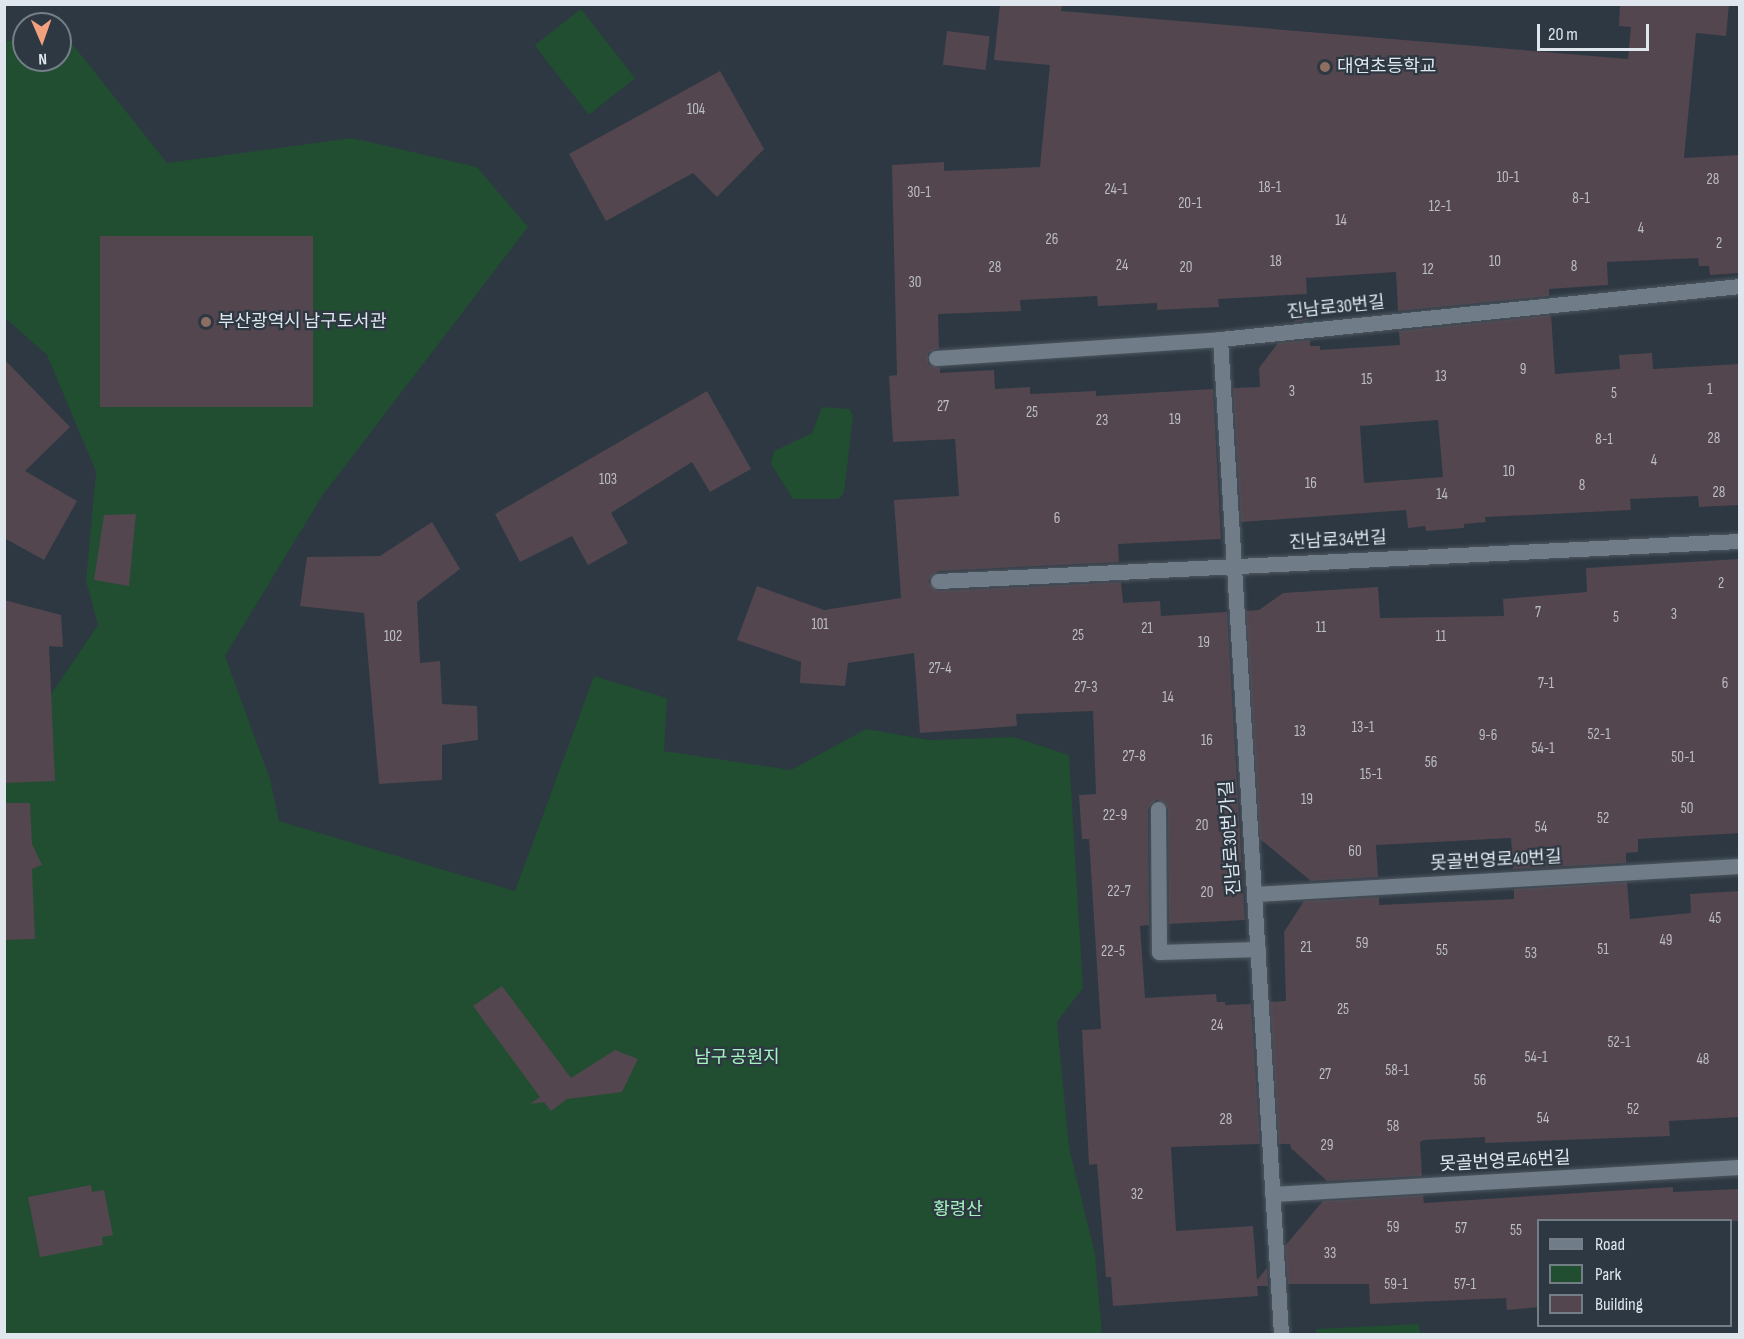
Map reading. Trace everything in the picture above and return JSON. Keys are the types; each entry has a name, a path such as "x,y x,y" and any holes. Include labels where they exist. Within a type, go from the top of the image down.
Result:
{"street":[{"name":"진남로30번길","path":"936,358 1220,339 1740,286"},
{"name":"진남로30번가길","path":"1220,339 1281,1335"},
{"name":"진남로34번길","path":"938,581 1740,541"},
{"path":"1158,809 1159,952 1258,949"},
{"name":"못골번영로40번길","path":"1254,894 1740,866"},
{"name":"못골번영로46번길","path":"1272,1194 1740,1167"}],"green space":[{"path":"581,9 635,78 589,115 535,45"},
{"name":"남구 공원지","path":"4,41 12,41 12,72 72,72 72,43 167,163 352,138 477,167 528,227 322,496 225,656 270,779 279,821 515,891 594,676 667,698 664,751 791,770 866,729 929,740 1014,737 1069,755 1083,988 1057,1022 1069,1147 1095,1254 1102,1334 5,1334 5,762 98,625 86,581 96,472 47,355 5,318"},
{"path":"822,407 850,409 853,416 844,493 838,499 793,499 771,464 774,451 812,433"},
{"path":"1419,1324 1420,1334 1316,1334 1316,1329"}],"building":[{"path":"1000,4 1062,4 1061,11 1628,59 1631,27 1619,26 1620,4 1729,4 1726,36 1696,33 1684,158 1740,155 1740,273 1710,275 1709,266 1699,266 1698,258 1607,262 1608,285 1549,289 1549,296 1398,311 1396,272 1306,278 1307,294 1218,299 1219,307 1157,310 1157,303 1098,306 1097,296 1020,300 1021,311 938,314 939,348 928,353 928,364 940,368 940,373 994,370 995,389 1030,387 1030,394 1096,391 1096,396 1213,389 1221,539 1118,544 1119,562 938,571 928,581 938,591 1121,582 1123,603 1160,601 1161,616 1227,612 1245,920 1169,924 1168,809 1157,799 1148,809 1149,925 1140,926 1145,998 1216,994 1217,1002 1225,1002 1225,1005 1251,1004 1260,1144 1171,1147 1176,1231 1253,1226 1257,1280 1267,1268 1268,1286 1257,1286 1258,1296 1113,1306 1111,1277 1106,1277 1097,1164 1089,1165 1082,1030 1101,1029 1089,839 1082,839 1079,795 1096,794 1093,711 1016,714 1017,726 920,733 914,653 848,663 845,686 800,683 801,662 737,640 757,586 824,610 901,598 894,500 959,496 955,439 893,442 889,376 897,375 892,165 944,162 944,171 1040,167 1050,65 994,60"},
{"path":"947,31 990,36 986,70 943,65"},
{"path":"720,71 764,149 717,197 693,173 606,221 569,154"},
{"name":"부산광역시 남구도서관","path":"100,236 313,236 313,407 100,407"},
{"path":"1307,304 1308,320 1294,322"},
{"path":"1551,315 1555,374 1620,369 1619,355 1652,353 1653,369 1740,364 1740,505 1699,507 1698,496 1630,499 1631,510 1485,517 1486,522 1464,524 1464,528 1426,531 1425,526 1408,528 1406,510 1241,522 1233,388 1260,387 1259,368 1278,343 1310,340 1310,346 1320,346 1320,350 1400,345 1399,331","holes":["1438,420 1443,477 1364,483 1360,426"]},
{"path":"4,359 70,427 25,471 77,501 44,560 4,538"},
{"path":"707,391 751,469 710,492 692,462 611,513 628,543 588,565 572,536 520,562 495,514"},
{"path":"136,514 129,586 94,580 104,515"},
{"path":"432,522 460,569 417,602 420,663 440,661 442,704 477,706 478,740 442,745 442,780 379,784 364,613 300,606 307,557 380,556"},
{"path":"1740,559 1740,833 1638,839 1638,852 1626,853 1626,863 1513,869 1511,838 1376,845 1378,877 1311,881 1260,839 1246,611 1259,610 1283,593 1378,587 1380,618 1504,616 1503,599 1587,592 1586,568"},
{"path":"4,600 61,615 63,647 49,646 55,781 4,783"},
{"path":"4,803 30,803 32,844 42,865 32,869 35,939 4,940"},
{"path":"1627,882 1630,919 1691,913 1690,894 1740,891 1740,1117 1669,1121 1670,1136 1485,1143 1485,1137 1424,1140 1420,1142 1422,1176 1327,1181 1291,1148 1290,1144 1279,1144 1270,1002 1286,1001 1284,932 1304,901 1379,897 1379,905 1514,899 1514,889"},
{"path":"502,986 571,1078 615,1050 638,1059 622,1092 567,1099 551,1111 544,1102 530,1104 540,1097 473,1006"},
{"path":"91,1185 92,1192 104,1190 113,1235 102,1237 103,1245 40,1257 28,1197"},
{"path":"1673,1187 1673,1192 1740,1189 1740,1221 1732,1221 1732,1219 1537,1219 1537,1307 1507,1310 1506,1298 1370,1304 1369,1284 1288,1284 1285,1246 1323,1201 1423,1195 1424,1203"}],"place":[{"name":"대연초등학교","path":"1325,67"},
{"name":"부산광역시 남구도서관","path":"206,322"}],"park label":[{"name":"황령산","path":"958,1210"}]}
